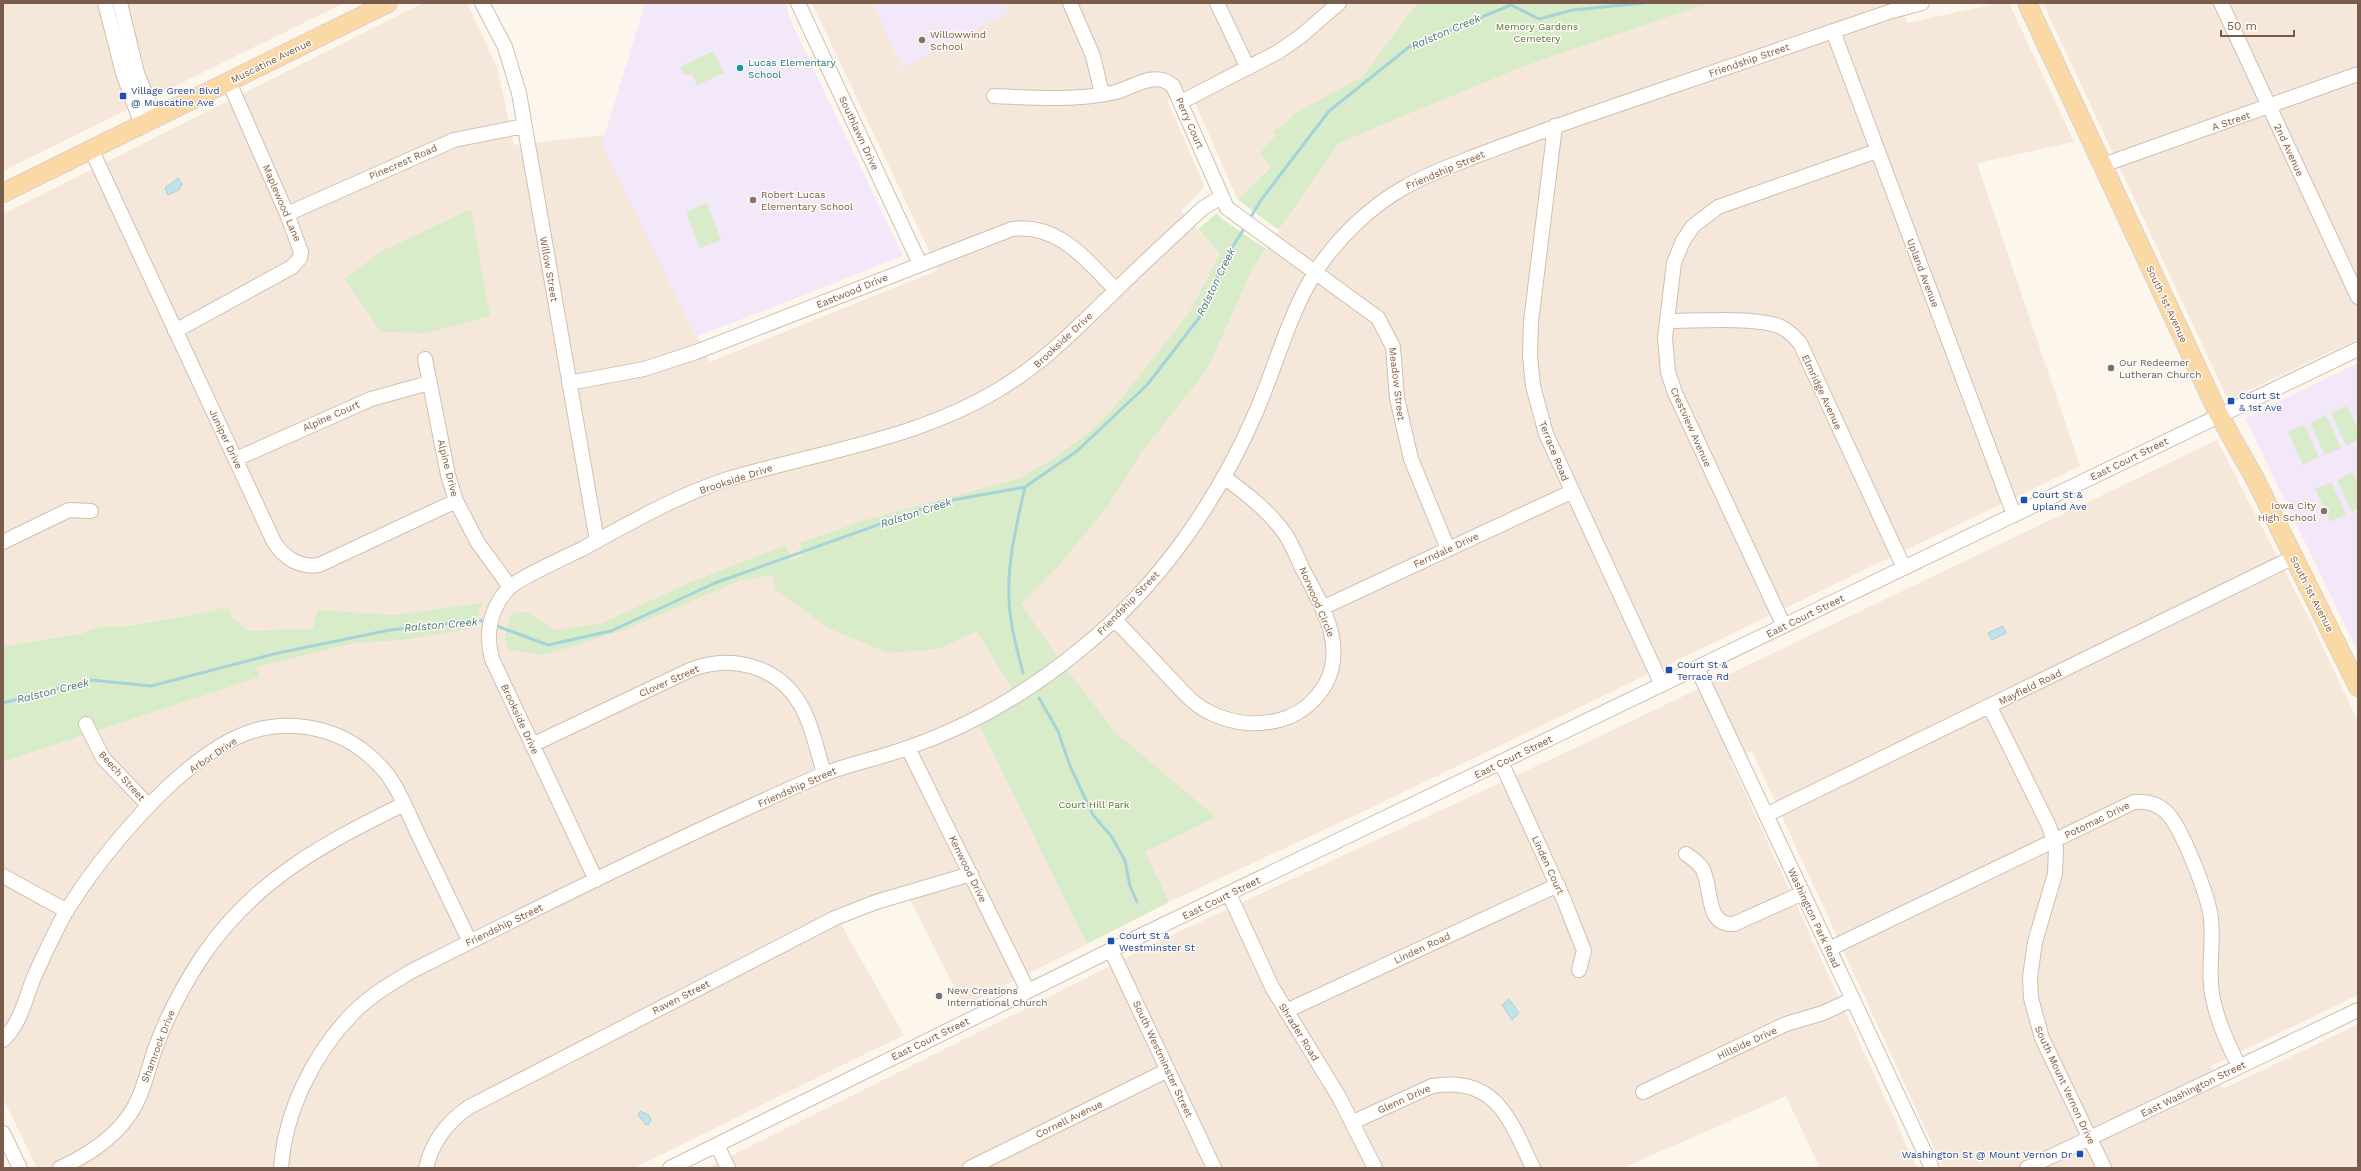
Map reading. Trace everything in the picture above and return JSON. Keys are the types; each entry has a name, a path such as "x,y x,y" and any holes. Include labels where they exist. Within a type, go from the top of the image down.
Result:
{"main road":[{"name":"Muscatine Avenue","path":"3,193 388,3"},
{"name":"South 1st Avenue","path":"2027,3 2219,415 2294,557 2358,687"}],"street":[{"path":"105,3 123,73 148,121"},
{"path":"120,3 148,121"},
{"name":"Willow Street","path":"482,3 511,64 524,126 597,541"},
{"name":"Southlawn Drive","path":"798,3 920,264"},
{"path":"1070,3 1093,56 1102,94"},
{"path":"1217,3 1248,68"},
{"path":"1181,102 1248,68 1300,36 1339,3"},
{"name":"Friendship Street","path":"281,1168 285,1140 300,1094 311,1070 338,1030 365,1002 389,985 470,942 596,880 824,773 908,748 956,728 1018,695 1056,669 1115,620 1159,571 1190,531 1224,477 1256,411 1295,310 1316,272 1338,242 1354,226 1401,189 1449,166 1555,126 1833,31 1922,3"},
{"name":"2nd Avenue","path":"2221,3 2358,297"},
{"name":"Upland Avenue","path":"1833,31 2014,515"},
{"name":"A Street","path":"2103,166 2269,108 2358,74"},
{"name":"Perry Court","path":"994,96 1083,98 1121,90 1145,81 1162,79 1173,86 1221,197"},
{"name":"Maplewood Lane","path":"175,331 296,263 300,258 301,247 229,82"},
{"name":"Pinecrest Road","path":"287,214 454,140 524,126"},
{"name":"Terrace Road","path":"1555,126 1531,322 1530,356 1533,386 1538,410 1546,434 1571,492 1662,685"},
{"name":"Juniper Drive","path":"91,149 278,548 288,558 302,565 312,566 326,562 456,501"},
{"name":"Crestview Avenue","path":"1784,626 1675,393 1665,354 1667,321 1674,263 1683,241 1693,226 1708,213 1729,203 1877,151"},
{"name":"Meadow Street","path":"1221,197 1227,208 1236,215 1370,310 1378,318 1391,340 1394,354 1397,398 1411,459 1448,549"},
{"name":"Brookside Drive","path":"596,880 492,659 488,646 493,612 510,587 597,541 707,487 773,466 896,434 939,420 972,405 1041,362 1203,208 1221,197"},
{"name":"Eastwood Drive","path":"569,383 644,369 999,233 1019,228 1035,228 1050,232 1070,244 1116,290"},
{"name":"Elmridge Avenue","path":"1667,321 1768,323 1786,329 1793,335 1800,344 1904,568"},
{"name":"East Court Street","path":"670,1168 1111,950 2358,349"},
{"name":"Alpine Drive","path":"425,359 448,475 456,501 478,543 510,587"},
{"name":"Alpine Court","path":"236,459 372,399 430,383"},
{"name":"Norwood Circle","path":"1115,620 1190,698 1207,711 1239,722 1266,724 1293,715 1309,706 1321,691 1330,676 1334,641 1322,608 1297,554 1281,528 1250,496 1224,477"},
{"name":"Ferndale Drive","path":"1322,608 1571,492"},
{"path":"3,542 69,510 91,511"},
{"name":"Mayfield Road","path":"1766,815 2294,557"},
{"name":"Clover Street","path":"532,745 698,667 712,663 742,664 770,674 793,694 805,714 824,773"},
{"name":"Washington Park Road","path":"1697,668 1932,1168"},
{"name":"South Mount Vernon Drive","path":"1990,706 2054,840 2057,860 2055,874 2032,957 2031,998 2042,1038 2104,1168"},
{"name":"Beech Street","path":"86,724 104,758 149,806"},
{"name":"Arbor Drive","path":"3,1040 19,1018 34,979 67,911 99,864 149,806 196,764 232,739 252,731 285,725 319,729 350,741 380,766 397,789 470,942"},
{"name":"Kenwood Drive","path":"908,748 1028,991"},
{"name":"Linden Court","path":"1501,762 1558,885 1584,951 1579,970"},
{"name":"Potomac Drive","path":"1829,949 2134,802 2150,803 2167,812 2199,875 2208,899 2211,918 2210,975 2212,997 2221,1028 2239,1066"},
{"name":"Shamrock Drive","path":"60,1168 94,1150 125,1120 140,1095 155,1049 176,1001 203,956 235,916 273,880 316,850 404,804"},
{"path":"1686,854 1701,867 1706,876 1713,914 1720,922 1727,925 1734,924 1803,893"},
{"name":"Raven Street","path":"426,1168 433,1147 441,1133 454,1119 469,1107 835,918 876,902 971,874"},
{"path":"3,876 67,911"},
{"name":"Linden Road","path":"1286,1011 1558,885"},
{"name":"Shrader Road","path":"1229,894 1286,1011 1353,1122 1375,1168"},
{"name":"South Westminster Street","path":"1111,950 1214,1168"},
{"name":"Hillside Drive","path":"1643,1092 1786,1024 1823,1013 1853,999"},
{"name":"East Washington Street","path":"2027,1168 2358,1010"},
{"name":"Cornell Avenue","path":"970,1168 1168,1070"},
{"name":"Glenn Drive","path":"1353,1122 1432,1086 1446,1084 1469,1086 1482,1091 1502,1107 1510,1118 1533,1168"},
{"path":"3,1133 20,1168"},
{"path":"717,1145 728,1168"}],"shaded area":[{"path":"3,3 344,3 3,171"},
{"path":"423,3 467,3 497,67 514,145 605,135 602,144 710,362 938,270 812,3 873,3 902,68 1004,3 1417,3 1362,77 1273,131 1283,154 1238,200 1189,89 1167,100 1205,187 1181,211 1221,255 1189,313 1100,425 1024,482 938,649 977,630 1014,692 978,723 1087,944 964,1006 903,886 833,910 904,1035 634,1168 37,1168 3,1098 3,762 260,677 229,608 3,646 3,214"},
{"name":"Robert Lucas Elementary School","path":"645,3 785,3 793,26 903,256 696,337 602,144"},
{"name":"Willowwind School","path":"873,3 1004,3 1009,13 902,68"},
{"path":"1709,3 1900,3 1907,23 2000,3 2009,3 2074,142 1977,163 2080,466 1360,813 1169,902 1144,852 1216,817 1114,731 1059,659 1020,604 1056,569 1109,505 1141,453 1207,370 1252,270 1339,143 1522,67"},
{"path":"2043,3 2358,3 2358,339 2228,400"},
{"name":"Iowa City High School","path":"2358,363 2358,652 2245,418"},
{"path":"2217,440 2313,626 2358,722 2358,995 2211,1066 2223,1089 2358,1024 2358,1168 1943,1168 1752,751 1730,760 1917,1168 1820,1168 1786,1096 1623,1168 707,1168 1180,931 1571,750"}],"green space":[{"name":"Memory Gardens Cemetery","path":"1417,3 1709,3 1522,67 1339,143 1279,230 1238,200 1271,167 1260,153 1275,136 1273,131 1285,124 1294,114 1362,77"},
{"path":"713,51 724,73 697,85 692,74 684,75 680,67"},
{"path":"707,203 721,240 700,248 686,212"},
{"path":"471,209 490,316 427,333 381,332 345,279 380,252"},
{"name":"Court Hill Park","path":"1217,213 1222,219 1266,249 1252,270 1207,370 1141,453 1109,505 1056,569 1021,604 1059,659 1114,731 1216,817 1145,852 1169,902 1087,944 978,723 1018,699 977,631 938,649 889,653 830,629 775,589 773,575 739,581 621,631 544,655 508,650 505,639 511,613 528,612 554,630 600,624 691,582 786,545 791,560 803,556 800,543 862,521 1021,478 1056,457 1091,431 1115,406 1189,313 1220,254 1198,229"},
{"path":"2347,406 2358,429 2358,440 2346,446 2331,413"},
{"path":"2326,415 2341,448 2325,455 2310,423"},
{"path":"2304,425 2319,457 2303,465 2288,432"},
{"path":"2353,472 2358,483 2358,509 2352,512 2337,480"},
{"path":"2331,482 2346,514 2330,522 2315,489"},
{"path":"482,603 475,628 402,640 355,643 256,667 260,677 3,762 3,646 82,633 100,627 126,626 217,610 221,607 224,609 229,608 233,618 248,631 313,629 318,610 394,615"}],"water":[{"path":"178,178 182,184 179,190 168,195 165,188"},
{"path":"2003,626 2006,633 1992,640 1988,633"},
{"path":"1509,999 1519,1013 1512,1020 1502,1005"},
{"path":"640,1111 649,1115 651,1120 649,1124 646,1125 638,1115"}],"waterway":[{"name":"Ralston Creek","path":"1249,220 1261,200 1329,111 1409,47 1511,5 1539,19 1573,10 1643,3"},
{"name":"Ralston Creek","path":"494,625 548,645 611,631 715,583 942,502 1025,487 1077,451 1147,385 1199,318 1228,254 1245,227"},
{"path":"1023,673 1011,619 1009,586 1013,543 1025,487"},
{"name":"Ralston Creek","path":"3,703 91,680 151,686 278,653 390,630 479,620 487,623"},
{"path":"1039,698 1058,731 1070,766 1093,815 1112,837 1125,861 1130,886 1137,902"}],"place":[{"name":"Willowwind School","path":"922,40"},
{"name":"Lucas Elementary School","path":"740,68"},
{"name":"Village Green Blvd @ Muscatine Ave","path":"123,96"},
{"name":"Robert Lucas Elementary School","path":"753,200"},
{"name":"Our Redeemer Lutheran Church","path":"2111,368"},
{"name":"Court St & 1st Ave","path":"2231,401"},
{"name":"Court St & Upland Ave","path":"2024,500"},
{"name":"Iowa City High School","path":"2324,511"},
{"name":"Court St & Terrace Rd","path":"1669,670"},
{"name":"Court St & Westminster St","path":"1111,941"},
{"name":"New Creations International Church","path":"939,996"},
{"name":"Washington St @ Mount Vernon Dr","path":"2080,1154"}]}
